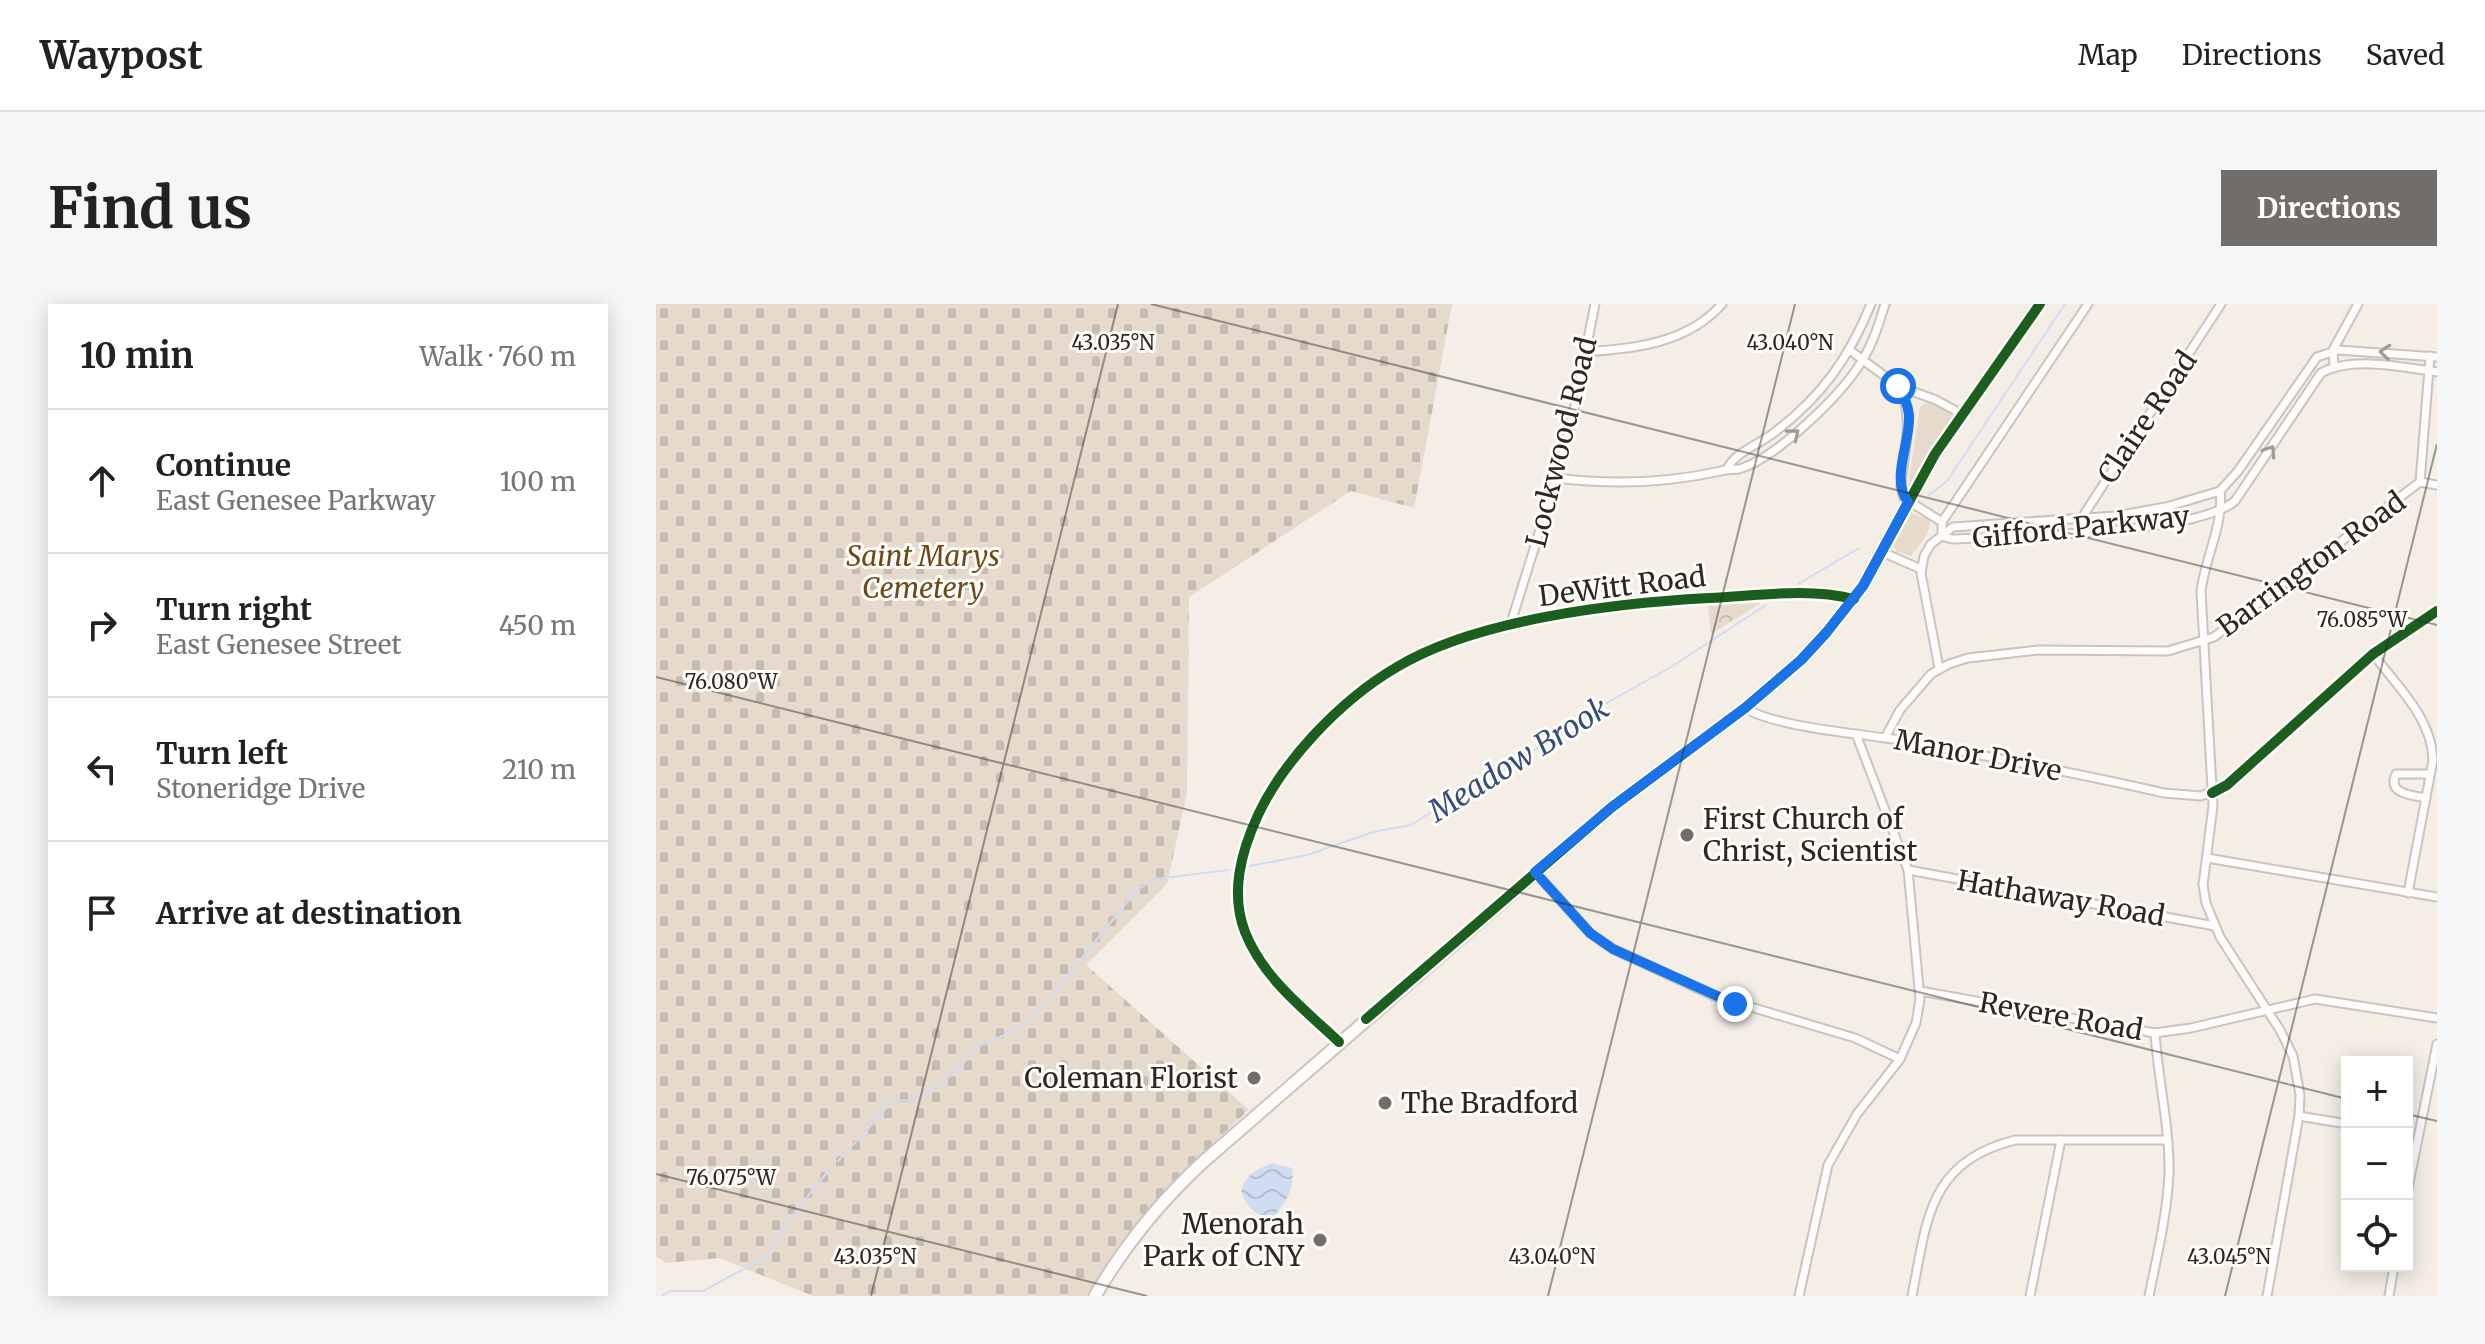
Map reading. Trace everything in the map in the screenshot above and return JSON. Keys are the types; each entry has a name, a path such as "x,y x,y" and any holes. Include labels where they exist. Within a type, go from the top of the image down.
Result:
{"main road":[{"path":"1095,1296 1132,1243 1190,1174 1612,807 1745,708 1801,660 1854,599 1935,454 2040,304"}],"street":[{"name":"Lockwood Road","path":"1510,626 1556,478 1595,304"},
{"path":"1586,352 1632,348 1664,341 1707,319 1722,304"},
{"path":"1727,469 1731,461 1800,412 1830,379 1851,351 1871,304"},
{"path":"1556,478 1587,482 1657,481 1738,469 1787,441 1820,412 1863,360 1872,344 1885,304"},
{"path":"1942,536 1942,522 2088,304"},
{"name":"Claire Road","path":"2081,519 2221,304"},
{"path":"2334,366 2333,350 2358,304"},
{"path":"2267,1296 2299,1116 2298,1074 2293,1056 2215,926 2203,885 2212,819 2201,591 2204,567 2220,510 2220,491 2238,471 2307,369 2317,357 2333,350 2433,357 2420,482"},
{"path":"1851,351 1898,386 1936,400 1962,414"},
{"path":"2220,510 2235,501 2321,373 2334,366 2354,363 2433,371"},
{"path":"1898,386 1909,419 1901,487 1908,502 1942,522"},
{"name":"Barrington Road","path":"1885,738 1900,710 1924,681 1939,668 1968,658 2005,652 2168,651 2214,637 2420,482 2437,485"},
{"name":"Gifford Parkway","path":"1921,569 1931,544 1953,527 2136,513 2200,499 2220,491"},
{"name":"Gifford Parkway","path":"1942,536 1952,539 2082,533 2160,524 2220,510"},
{"path":"2081,519 2082,533"},
{"path":"1882,552 1921,569 1939,668"},
{"name":"DeWitt Road","path":"1339,1042 1277,983 1258,959 1245,933 1237,882 1252,828 1277,780 1331,717 1363,689 1399,665 1443,645 1510,626 1666,601 1791,593 1831,593 1854,599"},
{"path":"2212,793 2227,785 2373,654 2437,611"},
{"path":"2373,654 2421,717 2431,736 2433,760 2408,893"},
{"name":"Manor Drive","path":"1745,708 1773,719 2103,779 2164,793 2187,796 2212,793"},
{"path":"1799,1296 1816,1207 1828,1165 1857,1114 1900,1059 1916,1023 1920,991 1908,870 1856,734"},
{"path":"2426,798 2398,791 2394,778 2396,774 2404,773 2430,774"},
{"path":"2207,858 2437,897"},
{"name":"Hathaway Road","path":"1908,870 2215,926"},
{"path":"1535,872 1590,933 1613,949 1714,996 1818,1025 1900,1059"},
{"name":"Revere Road","path":"1920,991 2155,1033 2191,1028 2315,999 2437,1018"},
{"path":"2149,1296 2169,1177 2155,1033"},
{"path":"2413,1162 2437,1044"},
{"path":"2299,1116 2341,1123"},
{"path":"2413,1135 2418,1136"},
{"path":"1912,1296 1930,1213 1940,1190 1959,1165 1975,1154 2015,1140 2167,1140"},
{"path":"2030,1296 2061,1140"},
{"path":"2389,1296 2393,1272"}],"green space":[{"name":"Saint Marys Cemetery","path":"656,304 1452,304 1414,508 1351,491 1189,597 1187,793 1167,884 1086,965 1249,1110 1160,1197 1121,1244 1087,1296 813,1296 719,1258 666,1263 656,1256"},
{"path":"1929,401 1951,412 1952,418 1908,487 1920,407"},
{"path":"1909,512 1930,520 1927,534 1911,556 1896,551 1894,545"},
{"path":"1761,603 1711,634 1708,605"}],"water":[{"path":"1272,1163 1292,1168 1293,1175 1288,1195 1272,1218 1252,1210 1241,1192 1252,1173"}],"waterway":[{"name":"Meadow Brook","path":"1929,495 1947,481 2065,304"},
{"name":"Meadow Brook","path":"1798,584 1859,548"},
{"name":"Meadow Brook","path":"1250,866 1307,855 1373,832 1411,825 1612,700 1671,667 1766,605"},
{"name":"Meadow Brook","path":"1050,997 1137,890 1155,879 1228,870"},
{"name":"Meadow Brook","path":"838,1161 884,1111 888,1102 913,1100 927,1093 959,1068 976,1047 1012,1032 1042,1006"},
{"name":"Meadow Brook","path":"662,1296 670,1291 703,1291 766,1257 784,1226 829,1170"}],"cycle path":[{"path":"1366,1019 1612,807 1745,708 1801,660 1863,586 1935,454 2040,304"},
{"path":"1339,1042 1286,992 1262,964 1245,932 1238,902 1242,858 1269,793 1282,773 1332,716 1386,674 1429,650 1506,625 1591,609 1672,600 1800,593 1854,599"},
{"path":"2212,793 2227,785 2373,654 2437,611"}],"place":[{"name":"First Church of Christ, Scientist","path":"1687,835"},
{"name":"Coleman Florist","path":"1254,1078"},
{"name":"The Bradford","path":"1385,1103"},
{"name":"Menorah Park of CNY","path":"1320,1240"}],"route":[{"path":"1735,1004 1613,949 1590,933 1535,872 1612,807 1781,679 1854,599 1908,502 1901,487 1909,419 1898,386"}]}
